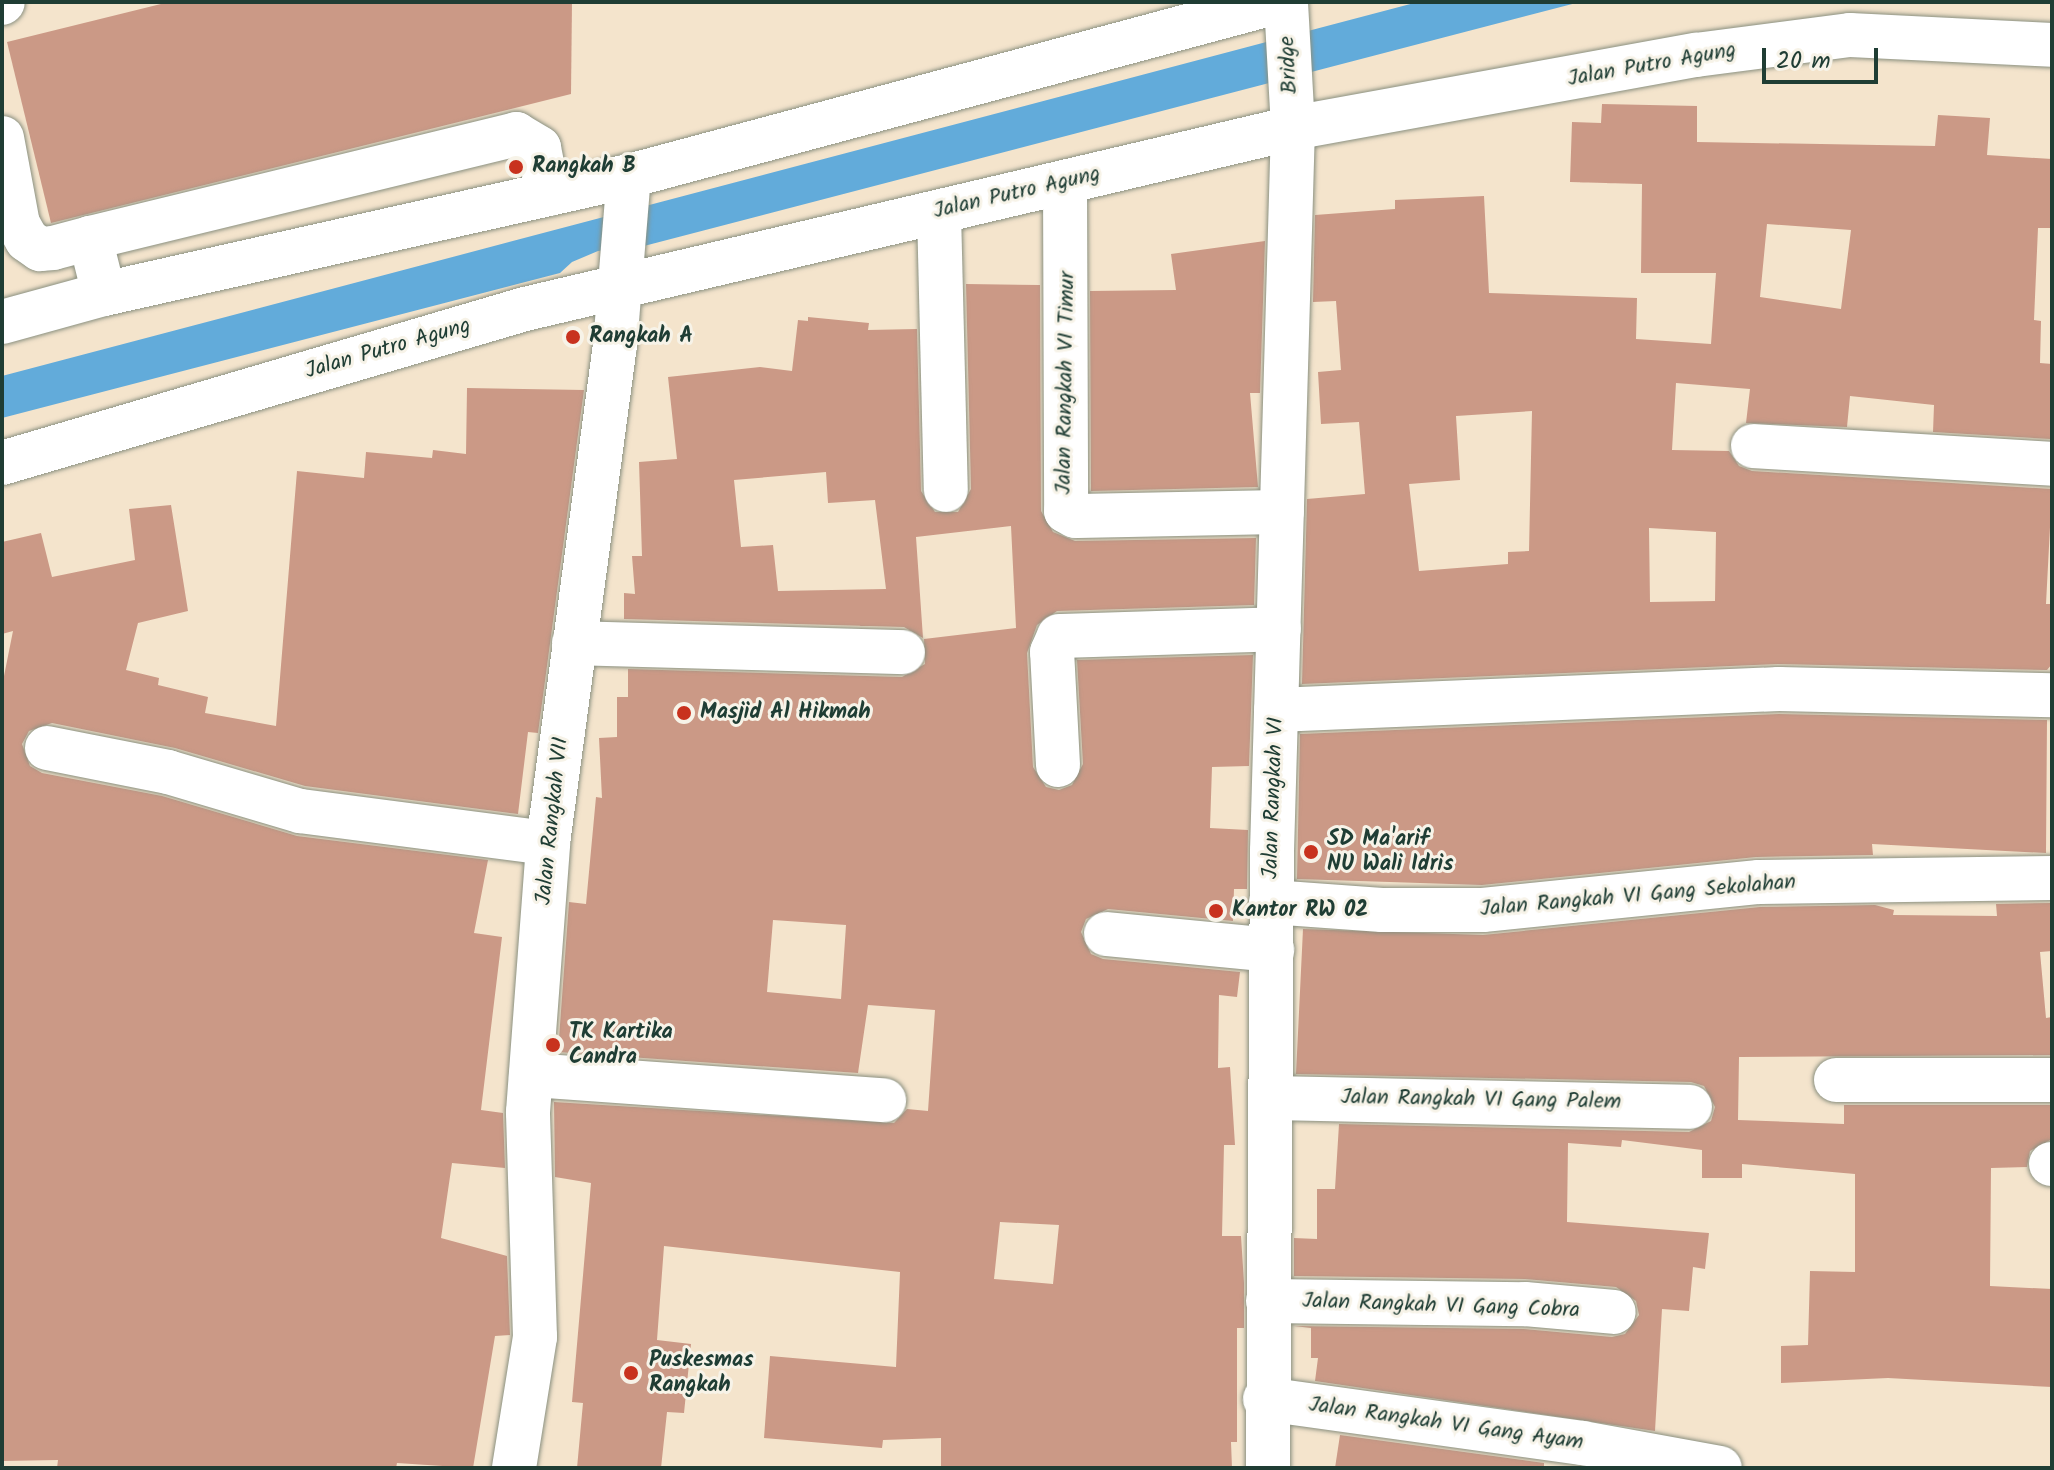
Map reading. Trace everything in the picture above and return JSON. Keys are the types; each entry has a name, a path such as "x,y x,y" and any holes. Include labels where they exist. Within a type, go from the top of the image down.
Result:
{"street":[{"name":"Bridge","path":"1283,10 1292,111"},
{"path":"2,322 104,294 548,194 628,189 1283,10"},
{"name":"Jalan Putro Agung","path":"2,463 622,275 939,212 1065,182 1292,111 1696,55 1850,16 2052,45"},
{"name":"Jalan Rangkah VI","path":"1268,1468 1265,1399 1271,902 1292,111"},
{"path":"2,138 18,224 27,240 40,249 516,134 539,148 548,194"},
{"name":"Jalan Rangkah VI Timur","path":"1065,182 1066,511 1075,516 1282,512"},
{"name":"Jalan Rangkah VII","path":"514,1468 535,1337 531,1075 548,843 622,275 628,189"},
{"path":"939,212 946,490"},
{"path":"90,238 104,294"},
{"path":"1753,446 2052,464"},
{"path":"1058,765 1052,652 1059,636 1279,629"},
{"path":"574,643 903,652"},
{"path":"1276,710 1779,689 2052,695"},
{"path":"47,748 168,772 300,811 548,843"},
{"name":"Jalan Rangkah VI Gang Sekolahan","path":"1271,902 1382,910 1483,910 1759,882 2052,878"},
{"path":"1106,934 1272,950"},
{"path":"531,1075 884,1100"},
{"path":"1836,1080 2052,1080"},
{"name":"Jalan Rangkah VI Gang Palem","path":"1271,1098 1690,1107"},
{"name":"Jalan Rangkah VI Gang Cobra","path":"1268,1301 1525,1304 1614,1312"},
{"name":"Jalan Rangkah VI Gang Ayam","path":"1265,1399 1568,1440 1720,1468"}],"water":[{"path":"1418,2 1580,2 644,246 598,251 572,262 560,273 2,418 2,376"}],"building":[{"path":"169,2 572,2 571,94 51,223 7,42"},
{"path":"1602,104 1697,106 1697,142 1935,146 1938,115 1990,118 1987,155 2052,159 2052,228 2038,228 2034,320 2041,321 2040,363 2052,364 2050,439 1933,432 1934,405 1850,396 1847,427 1746,423 1750,389 1676,383 1672,450 1729,451 1739,466 1752,471 2052,489 2046,604 2052,604 2052,664 2047,670 1778,664 1302,684 1307,499 1365,494 1359,422 1321,424 1318,372 1341,370 1336,301 1313,302 1315,215 1395,209 1395,200 1484,196 1489,293 1637,298 1636,339 1711,344 1716,273 1641,273 1642,184 1570,182 1572,122 1601,123","holes":["1767,224 1851,230 1841,309 1760,297","1532,411 1529,551 1508,552 1508,564 1419,571 1409,484 1460,480 1456,416","1649,528 1716,532 1715,601 1650,602"]},
{"path":"1265,241 1260,393 1250,393 1258,487 1091,491 1090,291 1176,290 1171,254"},
{"path":"966,284 1040,285 1041,511 1053,532 1075,541 1256,538 1254,605 1057,611 1037,625 1027,653 1033,767 1046,787 1059,790 1072,785 1083,764 1077,660 1253,655 1249,766 1212,767 1210,828 1248,830 1247,889 1234,889 1233,921 1108,909 1086,919 1081,932 1091,954 1103,959 1240,972 1237,997 1219,995 1218,1068 1230,1067 1235,1145 1224,1145 1222,1236 1241,1236 1244,1283 1244,1328 1237,1328 1237,1442 1231,1442 1232,1468 941,1467 941,1438 883,1440 882,1448 764,1438 770,1356 896,1367 900,1272 664,1246 657,1340 691,1344 684,1413 667,1412 661,1468 577,1468 583,1403 572,1402 591,1183 555,1177 554,1102 894,1123 907,1109 928,1111 935,1010 868,1005 858,1073 558,1052 569,902 586,904 596,797 602,798 599,738 617,737 617,697 628,697 628,669 902,677 925,664 924,639 1016,628 1011,526 916,537 923,638 904,627 624,619 624,593 635,594 632,556 642,556 639,462 677,459 668,377 760,367 792,371 798,320 808,321 808,317 869,323 868,330 917,329 921,491 935,512 958,512 971,489","holes":["826,472 828,503 875,500 886,589 778,591 773,545 741,547 734,480","773,920 846,925 841,999 767,992","1000,1222 1059,1225 1053,1284 994,1279"]},
{"path":"467,388 584,390 538,733 528,732 518,814 305,786 175,748 52,723 29,731 22,744 30,766 42,773 162,796 297,836 488,860 474,933 502,937 481,1110 503,1113 505,1168 452,1163 441,1238 507,1256 510,1335 495,1336 473,1468 397,1463 396,1468 57,1468 58,1460 2,1461 2,686 13,631 2,634 2,542 41,533 52,577 135,560 129,509 171,505 188,611 138,623 126,670 159,678 158,685 208,697 205,713 276,726 297,471 364,478 366,452 432,458 433,450 466,454"},
{"path":"1779,714 2047,720 2046,853 1872,844 1873,855 1756,857 1482,885 1297,879 1300,734"},
{"path":"2052,903 2052,951 2040,952 2046,1018 2052,1017 2052,1055 1739,1057 1738,1120 1844,1124 1844,1105 2052,1105 2052,1139 2030,1151 2027,1167 1991,1168 1990,1286 2052,1289 2052,1387 1888,1378 1781,1383 1781,1346 1808,1345 1810,1271 1855,1272 1855,1174 1742,1164 1742,1178 1702,1178 1702,1150 1622,1140 1621,1147 1568,1143 1567,1222 1709,1233 1705,1269 1693,1267 1689,1311 1662,1309 1655,1431 1315,1381 1318,1358 1311,1358 1311,1328 1294,1326 1524,1329 1612,1337 1625,1334 1639,1315 1636,1301 1616,1287 1525,1279 1294,1276 1294,1238 1317,1239 1317,1189 1335,1189 1339,1124 1689,1132 1711,1121 1715,1107 1704,1086 1691,1082 1296,1074 1303,929 1483,935 1760,907 1875,905 1894,910 1893,915 1997,916 1996,904"},
{"path":"1340,1435 1544,1463 1544,1468 1335,1468"}],"place":[{"name":"Rangkah B","path":"516,167"},
{"name":"Rangkah A","path":"573,337"},
{"name":"Masjid Al Hikmah","path":"684,713"},
{"name":"SD Ma'arif NU Wali Idris","path":"1311,852"},
{"name":"Kantor RW 02","path":"1216,911"},
{"name":"TK Kartika Candra","path":"553,1045"},
{"name":"Puskesmas Rangkah","path":"631,1373"}]}
